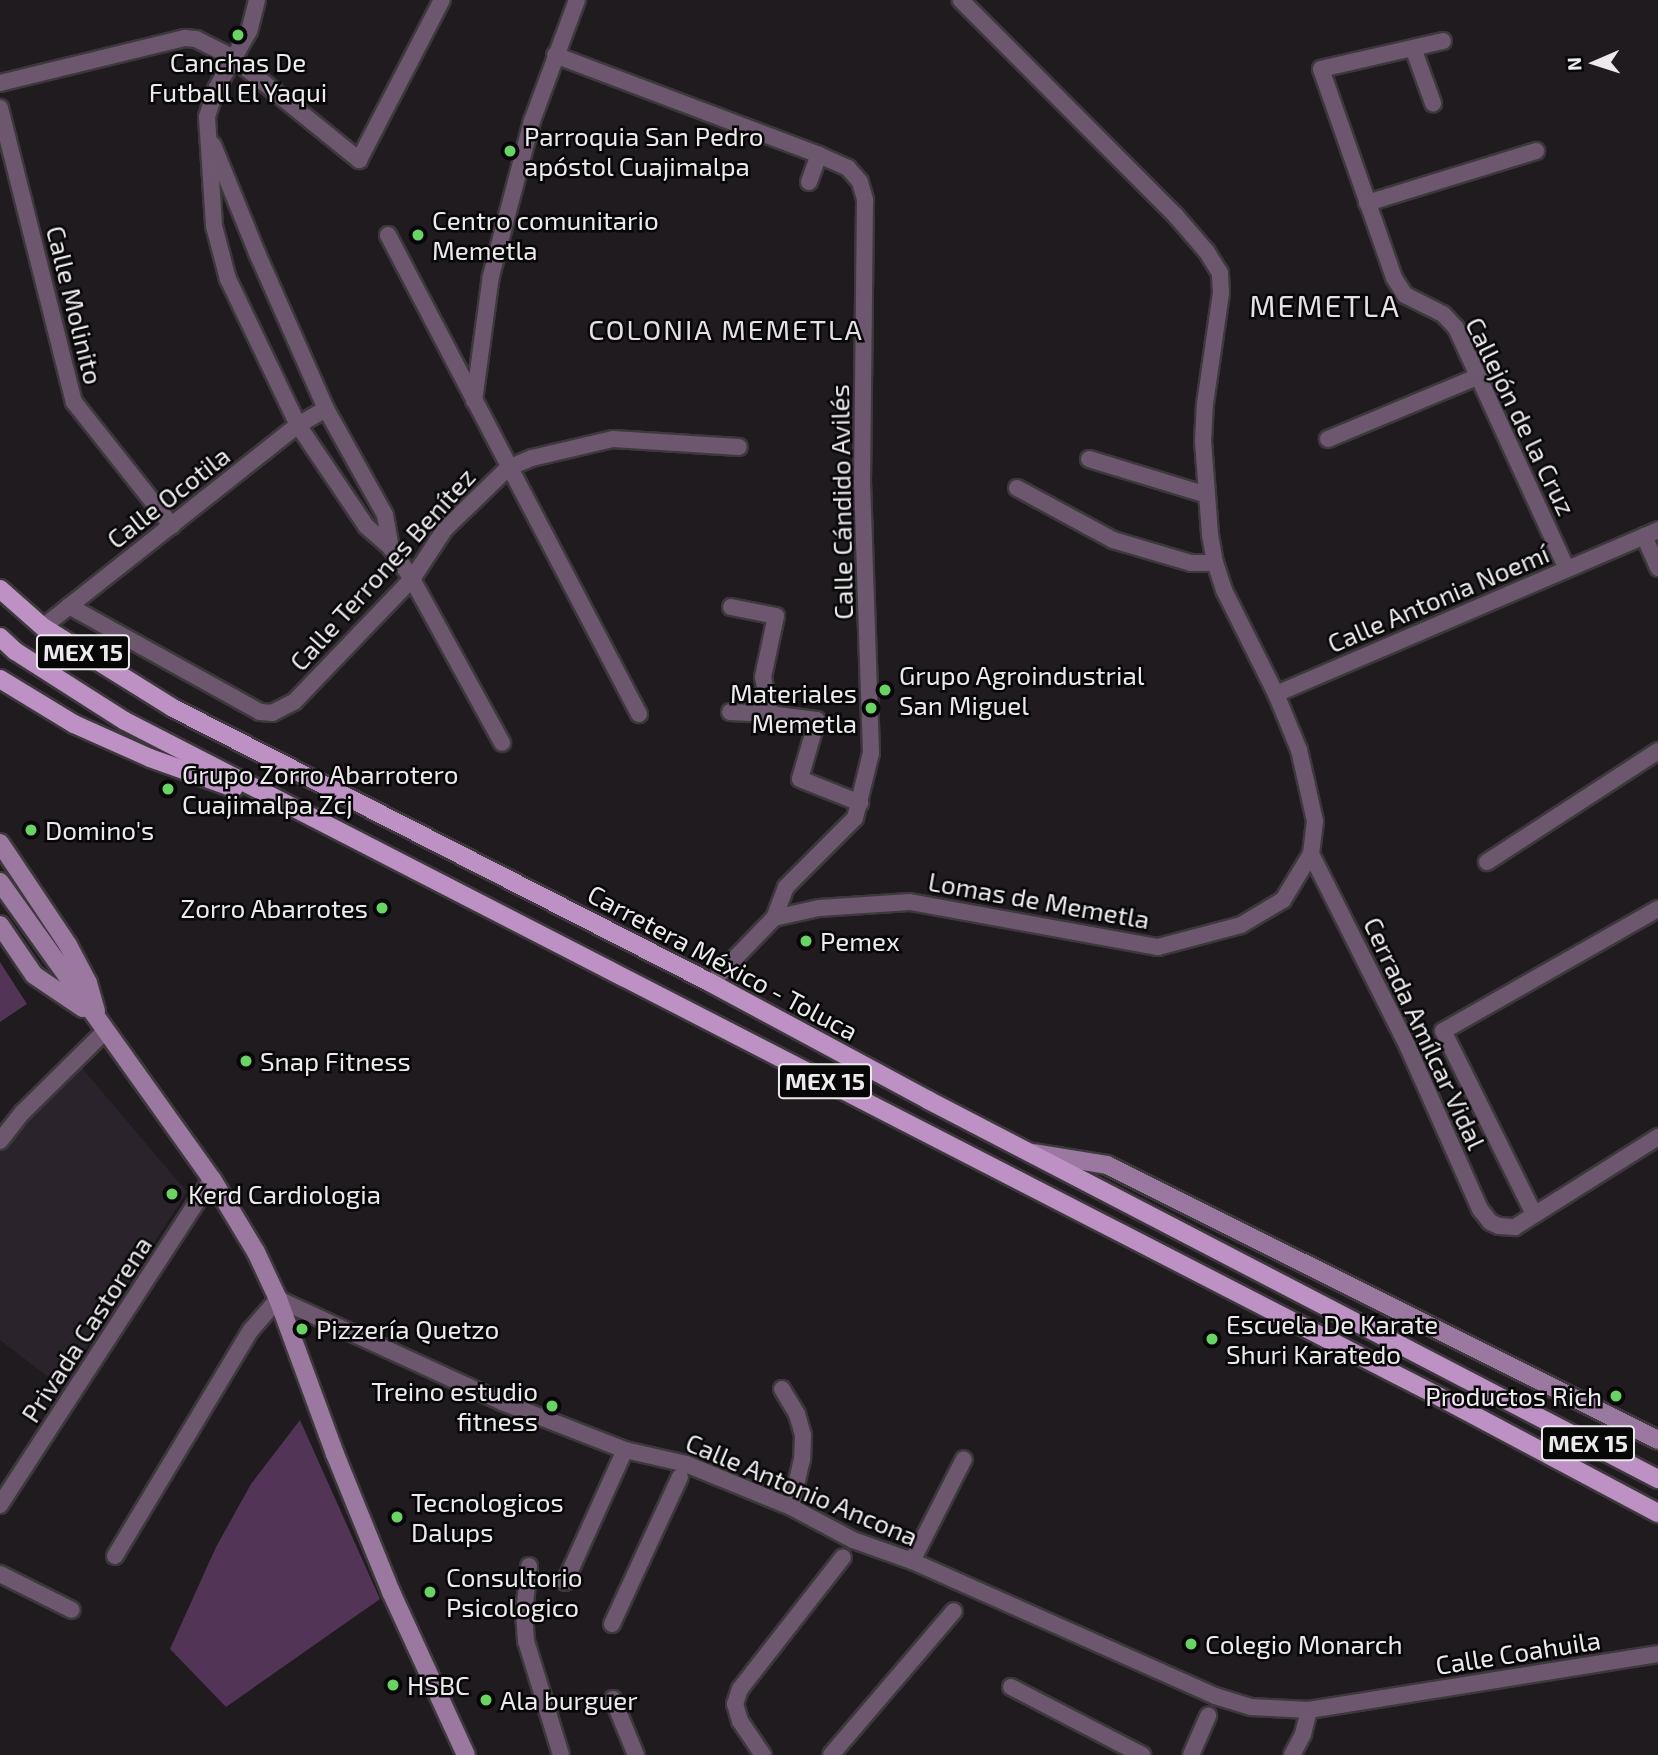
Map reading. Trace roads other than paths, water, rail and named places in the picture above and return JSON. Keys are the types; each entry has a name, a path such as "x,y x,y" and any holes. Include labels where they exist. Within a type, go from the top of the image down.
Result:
{"main road":[{"name":"Carretera México - Toluca","path":"0,589 43,627 173,708 711,983 1028,1152 1658,1479"},
{"name":"MEX 15","path":"0,637 15,651 125,721 1434,1394 1658,1513"},
{"path":"0,680 74,724 150,758 299,810"}],"street":[{"path":"257,0 249,31 232,57 210,102 208,133 214,226 228,279 298,425 366,526 391,548 412,579 502,743"},
{"path":"0,83 185,38 208,43 232,57 359,160 442,0"},
{"path":"474,401 491,276 532,121 577,0"},
{"name":"Lomas de Memetla","path":"774,918 819,908 910,902 1158,947 1241,925 1283,900 1311,854 1315,821 1299,750 1276,694 1224,590 1215,563 1207,495 1204,416 1221,293 1220,273 1206,251 1176,216 961,0"},
{"path":"1433,103 1413,48 1443,41"},
{"name":"Callejón de la Cruz","path":"1413,48 1321,69 1394,278 1405,295 1443,314 1456,328 1567,569"},
{"path":"555,55 818,155 808,182"},
{"name":"Calle Molinito","path":"0,108 74,401 172,526"},
{"path":"208,133 257,253 326,409 385,515 391,548"},
{"path":"1367,203 1536,151"},
{"name":"Calle Cándido Avilés","path":"774,918 786,887 855,818 871,753 862,481 865,200 860,182 848,169 818,155"},
{"path":"388,235 639,714"},
{"path":"1328,439 1479,376"},
{"name":"Calle Ocotila","path":"43,627 298,425 326,409"},
{"path":"508,468 532,458 613,439 739,447"},
{"path":"1088,459 1207,495"},
{"name":"Calle Terrones Benítez","path":"69,606 260,712 272,713 294,702 412,579 445,529 508,468"},
{"path":"1017,488 1113,540 1191,563 1215,563"},
{"path":"1651,533 1658,568"},
{"name":"Calle Antonia Noemí","path":"1276,694 1651,533"},
{"path":"731,607 776,616 762,677 770,715"},
{"path":"730,712 817,720 800,779 860,803"},
{"path":"1487,862 1658,751"},
{"path":"0,843 68,945 88,983 101,1024"},
{"name":"Cerrada Amílcar Vidal","path":"1311,854 1407,1045 1480,1209 1490,1222 1499,1226 1515,1227 1534,1214"},
{"path":"0,882 49,955 212,1179 256,1252 278,1299 335,1454 386,1579 466,1755"},
{"path":"1658,909 1443,1031 1534,1214 1658,1137"},
{"path":"711,983 774,918"},
{"path":"0,925 34,975 101,1024"},
{"path":"0,1141 101,1024"},
{"path":"1028,1152 1107,1165 1658,1440"},
{"name":"Privada Castorena","path":"0,1505 212,1179"},
{"path":"116,1556 251,1330 278,1299"},
{"name":"Calle Antonio Ancona","path":"278,1299 502,1402 625,1450 686,1464 791,1507 853,1540 912,1561 1215,1696 1251,1706 1310,1710"},
{"path":"782,1389 797,1414 803,1435 803,1459 791,1507"},
{"path":"565,1582 625,1450"},
{"path":"912,1561 964,1459"},
{"path":"612,1624 680,1477"},
{"path":"762,1755 740,1721 735,1704 740,1689 843,1557"},
{"path":"529,1566 524,1613 526,1641 561,1755"},
{"path":"0,1574 72,1610"},
{"path":"831,1755 954,1611"},
{"name":"Calle Coahuila","path":"1310,1710 1658,1654"},
{"path":"1011,1687 1142,1755"},
{"path":"613,1699 636,1755"},
{"path":"1292,1755 1303,1734 1310,1710"},
{"path":"1191,1755 1208,1716"}],"place":[{"name":"Canchas De Futball El Yaqui","path":"238,35"},
{"name":"Parroquia San Pedro apóstol Cuajimalpa","path":"510,151"},
{"name":"Centro comunitario Memetla","path":"418,235"},
{"name":"Grupo Agroindustrial San Miguel","path":"885,690"},
{"name":"Materiales Memetla","path":"871,708"},
{"name":"Grupo Zorro Abarrotero Cuajimalpa Zcj","path":"168,789"},
{"name":"Domino's","path":"31,830"},
{"name":"Zorro Abarrotes","path":"382,908"},
{"name":"Pemex","path":"806,941"},
{"name":"Snap Fitness","path":"246,1061"},
{"name":"Kerd Cardiologia","path":"172,1194"},
{"name":"Pizzería Quetzo","path":"302,1329"},
{"name":"Escuela De Karate Shuri Karatedo","path":"1212,1339"},
{"name":"Productos Rich","path":"1616,1396"},
{"name":"Treino estudio fitness","path":"552,1406"},
{"name":"Tecnologicos Dalups","path":"397,1517"},
{"name":"Consultorio Psicologico","path":"430,1592"},
{"name":"Colegio Monarch","path":"1191,1644"},
{"name":"HSBC","path":"393,1685"},
{"name":"Ala burguer","path":"486,1700"}],"district":[{"name":"MEMETLA","path":"1325,305"},
{"name":"COLONIA MEMETLA","path":"726,329"}]}
